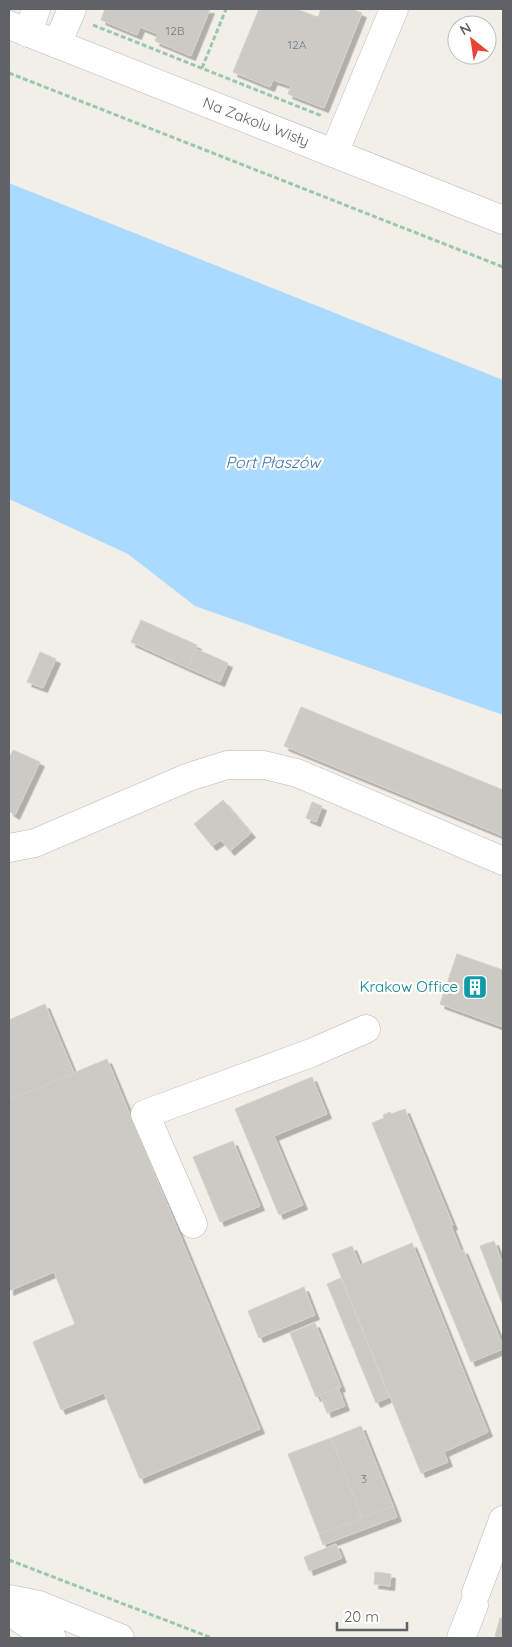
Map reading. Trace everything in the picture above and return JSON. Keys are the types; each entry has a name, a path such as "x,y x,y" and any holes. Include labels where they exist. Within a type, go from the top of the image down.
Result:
{"street":[{"path":"334,153 394,9"},
{"path":"57,44 70,12"},
{"name":"Na Zakolu Wisły","path":"24,22 57,44 503,220"},
{"path":"9,848 34,843 189,778 227,765 264,765 297,773 503,862"},
{"path":"193,1224 145,1114 311,1053 366,1028"},
{"path":"461,1638 503,1520"},
{"path":"9,1599 39,1605 120,1638"},
{"path":"9,1611 44,1635 52,1638"}],"path":[{"path":"189,96 226,9"},
{"path":"70,12 346,126"},
{"path":"9,73 503,267"},
{"path":"9,1560 212,1638"}],"water":[{"name":"Port Płaszów","path":"9,183 503,380 503,715 195,606 128,554 9,499"}],"building":[{"path":"105,9 210,9 191,56 155,41 158,34 140,27 137,35 101,20"},
{"path":"259,9 296,9 318,17 321,9 352,9 362,13 324,108 288,94 291,86 273,80 270,87 233,72"},
{"path":"141,620 197,645 188,668 131,642"},
{"path":"196,649 228,663 220,682 188,668"},
{"path":"40,652 56,659 43,688 27,682"},
{"path":"301,707 503,790 503,836 284,746"},
{"path":"13,750 40,762 15,815 9,811 9,759"},
{"path":"223,800 251,833 230,851 221,840 212,846 194,824"},
{"path":"312,802 322,806 316,822 306,818"},
{"name":"Krakow Office","path":"457,954 503,970 503,1027 440,1004"},
{"path":"45,1004 74,1073 9,1100 9,1020"},
{"path":"107,1059 260,1429 140,1479 104,1393 61,1410 33,1342 75,1324 54,1272 9,1291 9,1100"},
{"path":"312,1077 327,1114 274,1136 303,1205 279,1215 235,1109"},
{"path":"405,1109 453,1225 451,1226 461,1251 463,1249 503,1346 503,1349 471,1362 372,1123 384,1118 383,1115 390,1112 391,1114"},
{"path":"233,1141 260,1206 220,1222 193,1157"},
{"path":"494,1241 503,1264 503,1306 480,1246"},
{"path":"412,1243 488,1432 444,1452 448,1462 421,1473 332,1254 352,1246 360,1265"},
{"path":"341,1278 389,1397 376,1403 327,1284"},
{"path":"304,1287 315,1315 259,1338 248,1311"},
{"path":"315,1323 341,1387 316,1397 290,1333"},
{"path":"338,1388 345,1406 327,1413 320,1395"},
{"path":"361,1426 393,1506 362,1518 331,1438"},
{"path":"331,1438 362,1518 319,1534 288,1454"},
{"path":"393,1506 397,1517 323,1545 319,1534"},
{"path":"336,1544 342,1558 309,1571 304,1557"},
{"path":"375,1572 391,1574 390,1586 374,1584"},
{"path":"500,1618 503,1618 503,1638 495,1636"}],"place":[{"name":"Krakow Office","path":"475,987"}]}
